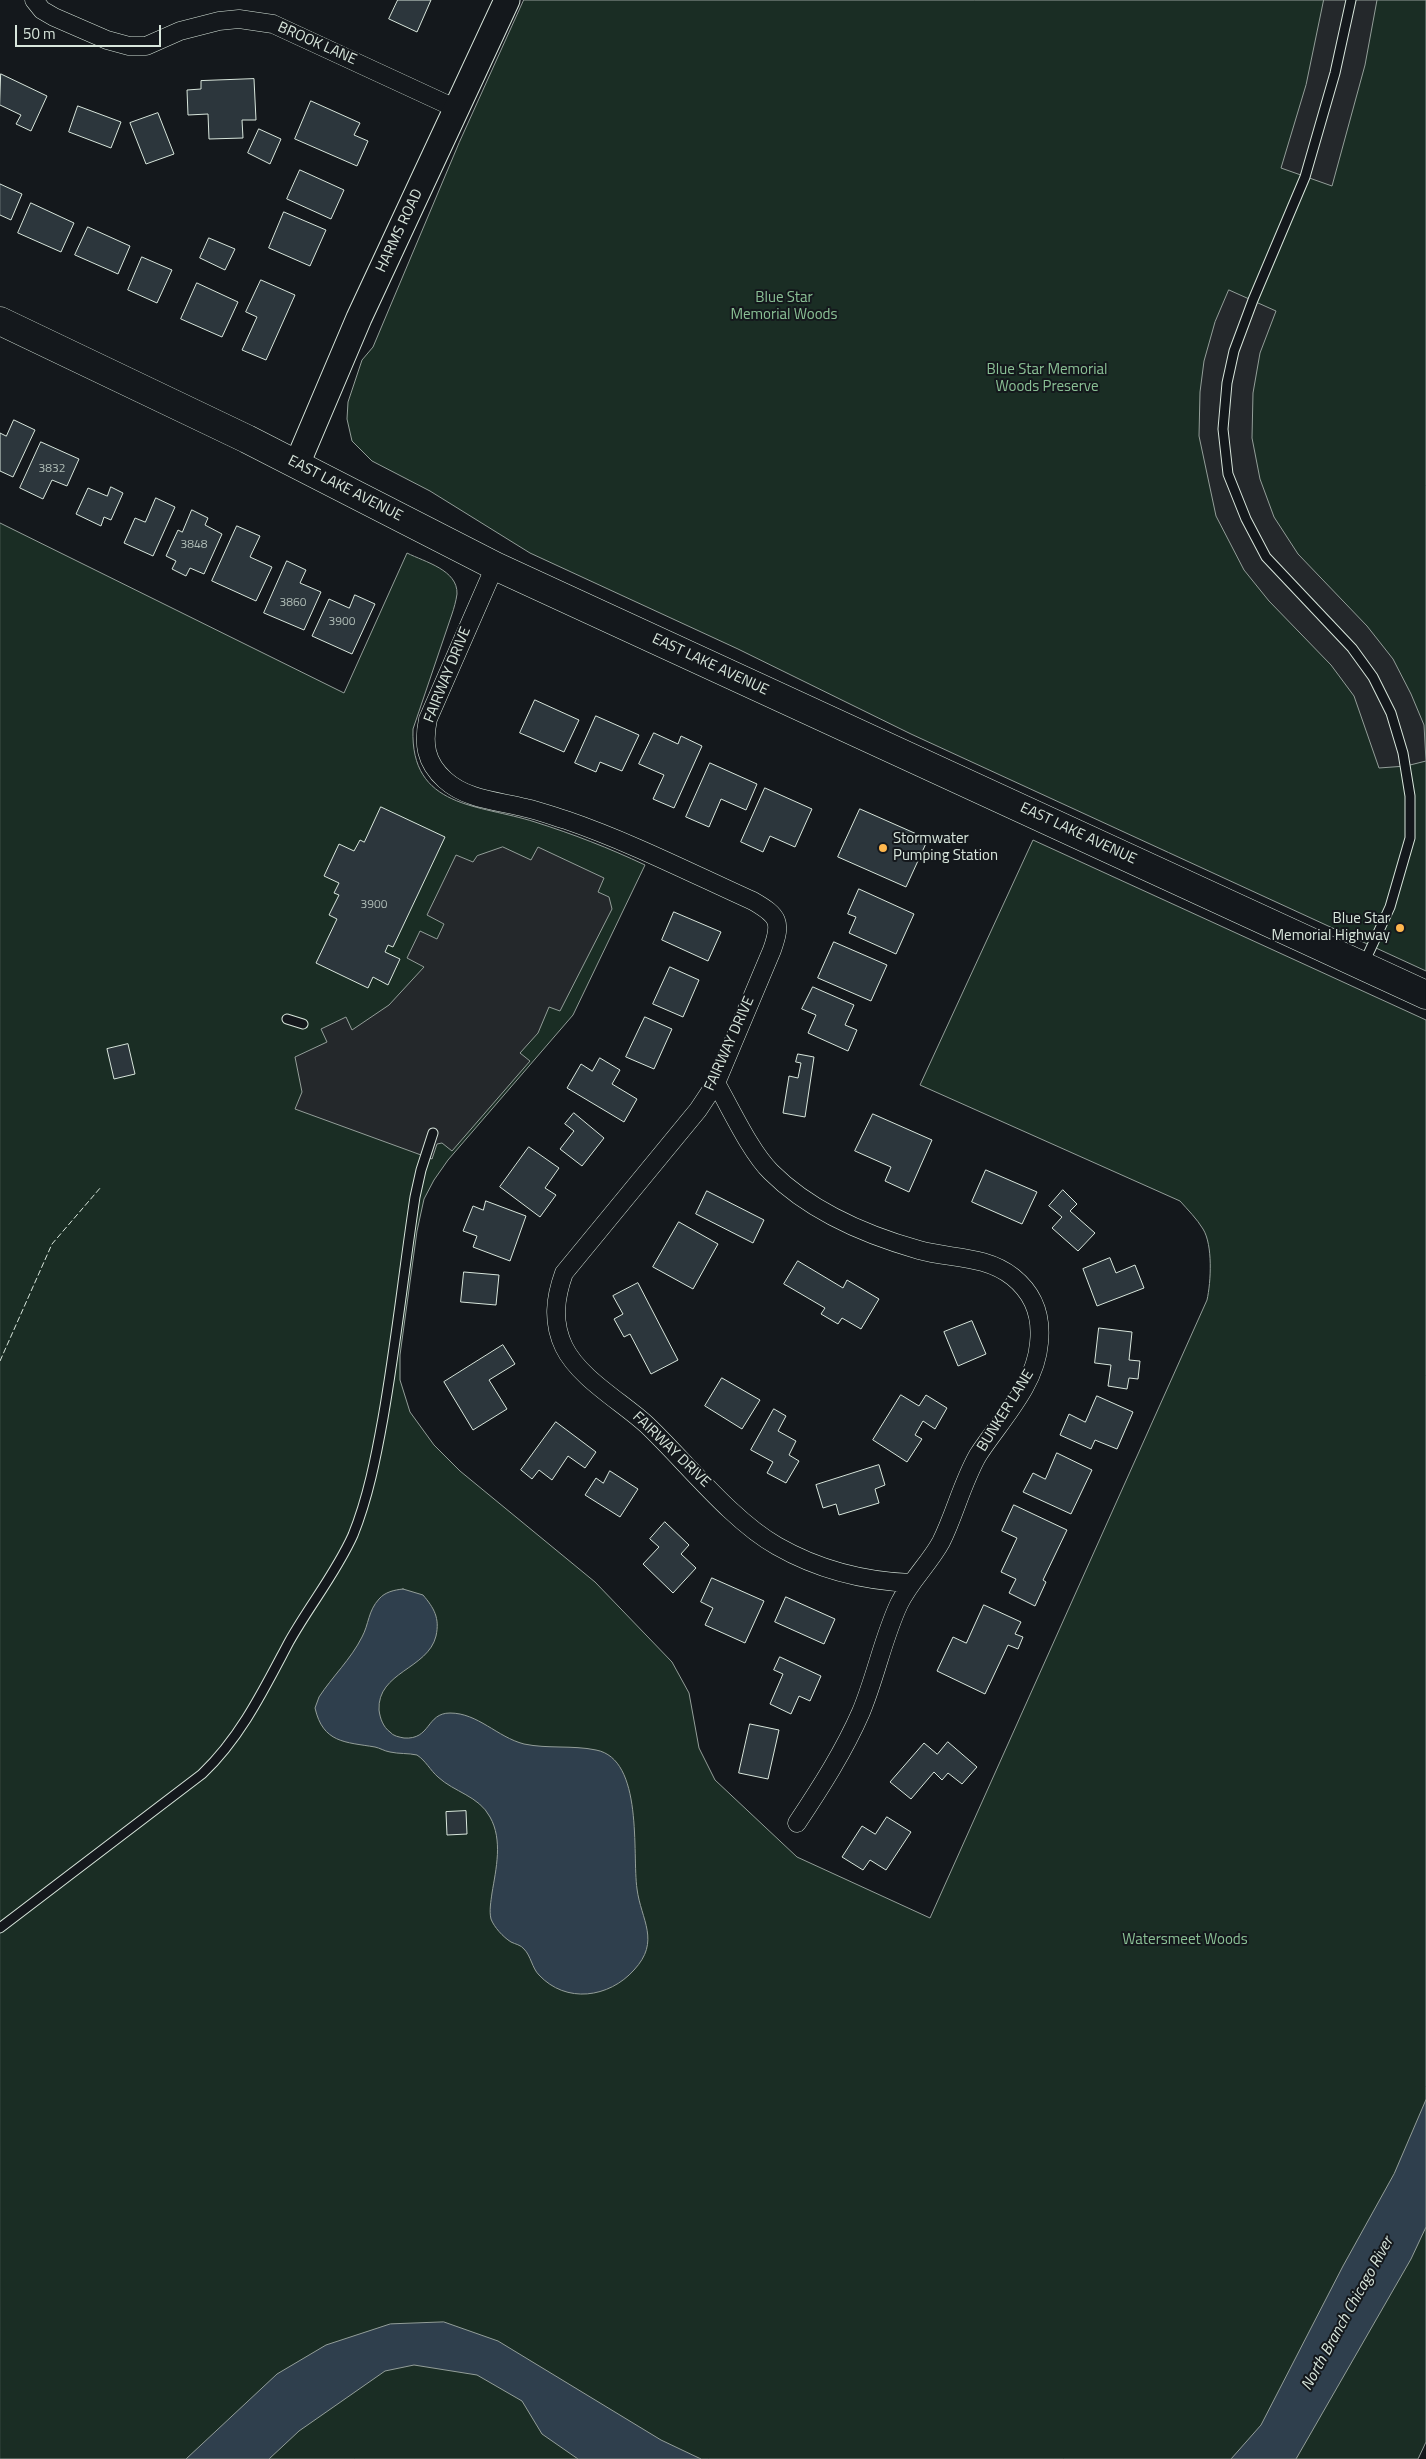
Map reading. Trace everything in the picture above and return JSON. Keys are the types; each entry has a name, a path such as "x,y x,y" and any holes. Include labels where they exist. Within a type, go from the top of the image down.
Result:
{"main road":[{"name":"HARMS ROAD","path":"297,464 360,318 507,0"},
{"name":"EAST LAKE AVENUE","path":"0,321 297,464 495,566 1426,995"}],"street":[{"name":"BROOK LANE","path":"34,0 42,10 54,17 107,40 129,46 146,46 180,31 219,21 239,19 273,24 457,109"},
{"name":"FAIRWAY DRIVE","path":"495,566 428,719 424,736 425,752 433,768 445,781 460,790 484,799 527,808 614,838 753,901 777,919 778,933 716,1083 692,1117 564,1273 557,1294 556,1313 564,1348 579,1367 673,1449 747,1525 776,1545 808,1562 841,1573 876,1581 911,1583"},
{"name":"BUNKER LANE","path":"716,1083 747,1138 769,1170 806,1200 839,1220 876,1236 921,1250 968,1258 999,1267 1014,1278 1030,1294 1038,1315 1040,1344 1025,1387 977,1458 940,1543 911,1583 892,1620 862,1711 828,1778 796,1823"}],"lane":[{"path":"1351,0 1335,73 1305,177 1253,300 1234,351 1227,383 1222,428 1228,474 1246,519 1266,557 1352,648 1373,677 1392,713 1403,752 1410,796 1410,838 1390,907 1363,966"},
{"path":"287,1019 303,1024"},
{"path":"0,1928 202,1774 217,1759 239,1731 297,1627 339,1561 353,1535 368,1487 389,1382 415,1197 421,1170 434,1134"}],"green space":[{"name":"Blue Star Memorial Woods Preserve","path":"524,0 1426,0 1426,971 911,734 738,649 530,553 430,491 372,461 352,441 347,419 348,402 362,360 373,347 459,143"},
{"name":"Watersmeet Woods","path":"0,523 344,693 407,553 439,568 452,579 456,586 457,594 453,612 413,729 415,755 423,775 436,789 452,799 563,831 645,865 573,1015 448,1160 424,1199 417,1231 400,1355 400,1380 410,1412 434,1445 460,1471 595,1582 672,1662 689,1693 699,1748 715,1780 797,1857 930,1918 1207,1300 1209,1284 1210,1254 1206,1236 1198,1222 1180,1201 920,1085 1033,840 1426,1020 1426,2442 1418,2459 0,2459"}],"shaded area":[{"path":"1324,0 1377,0 1365,65 1332,186 1281,168 1306,85"},
{"path":"1229,290 1276,311 1260,353 1253,393 1252,438 1260,479 1274,517 1298,554 1367,626 1393,659 1424,725 1426,761 1406,766 1379,768 1354,696 1331,665 1269,601 1244,570 1216,516 1199,436 1200,392 1204,361 1215,322"},
{"path":"503,847 531,860 538,847 604,878 598,892 609,897 612,909 560,1011 549,1007 538,1033 520,1053 530,1061 452,1151 442,1143 437,1144 432,1159 295,1109 302,1092 295,1057 327,1042 321,1029 346,1017 352,1030 389,1005 424,967 407,958 420,931 437,939 444,924 427,915 456,855 473,862 477,856"}],"water":[{"path":"403,1589 423,1595 430,1604 437,1619 437,1630 431,1647 386,1687 381,1697 380,1716 384,1725 391,1733 404,1738 413,1738 424,1731 436,1717 450,1713 460,1714 479,1721 514,1741 524,1744 596,1750 611,1757 622,1771 629,1789 633,1810 637,1889 648,1940 642,1959 634,1970 612,1987 600,1992 587,1994 574,1994 562,1990 550,1984 539,1975 524,1949 502,1935 491,1919 490,1913 497,1855 496,1835 490,1817 479,1804 444,1782 417,1755 390,1752 375,1747 345,1742 330,1734 319,1720 315,1708 319,1697 358,1645 375,1604 387,1593"},
{"name":"North Branch Chicago River","path":"1426,2100 1426,2227 1411,2259 1296,2459 1231,2459 1261,2425 1343,2266 1394,2174"},
{"path":"444,2322 498,2341 661,2440 701,2459 578,2459 542,2434 522,2401 477,2375 414,2365 385,2371 299,2431 269,2459 186,2459 277,2374 326,2345 390,2324"}],"building":[{"path":"398,0 431,0 417,32 389,19"},
{"path":"1,74 47,96 31,131 16,124 21,115 0,105"},
{"path":"254,79 256,120 242,120 243,138 209,139 208,114 188,115 187,90 201,89 201,81"},
{"path":"311,101 360,123 354,135 368,141 357,166 295,139"},
{"path":"78,106 121,122 111,148 69,132"},
{"path":"158,113 174,154 146,164 130,123"},
{"path":"259,129 281,139 270,164 248,153"},
{"path":"300,170 344,190 331,219 287,199"},
{"path":"0,184 22,194 11,220 0,215"},
{"path":"31,203 74,223 61,252 18,233"},
{"path":"284,212 326,230 310,266 269,248"},
{"path":"88,227 130,246 118,274 75,255"},
{"path":"209,238 235,249 225,270 200,258"},
{"path":"142,257 172,270 157,303 128,290"},
{"path":"261,280 295,295 266,360 242,350 257,317 246,312"},
{"path":"197,283 238,302 222,337 181,319"},
{"path":"14,420 35,430 13,477 0,471 0,433 6,436"},
{"path":"41,442 79,459 67,486 52,480 43,499 20,488"},
{"path":"111,487 123,493 111,520 104,517 101,526 76,514 88,488 107,496"},
{"path":"156,498 175,507 153,556 124,543 135,518 145,522"},
{"path":"192,510 208,518 205,525 222,534 204,574 190,568 186,576 172,569 176,561 166,556 178,530 182,532"},
{"path":"237,526 260,536 250,557 272,567 256,601 212,581"},
{"path":"287,561 306,570 300,583 321,592 304,630 264,613"},
{"path":"355,595 375,604 352,654 312,636 329,599 349,608"},
{"path":"535,700 579,720 564,752 520,733"},
{"path":"596,716 639,735 622,771 600,762 596,772 575,763"},
{"path":"654,733 678,744 681,736 702,746 674,808 653,799 664,775 639,764"},
{"path":"710,763 757,784 746,810 721,799 709,827 686,817"},
{"path":"765,788 812,809 795,847 770,836 763,852 741,842"},
{"path":"381,807 445,837 393,947 388,945 385,952 400,959 388,985 373,977 368,988 316,963 337,919 329,915 339,895 334,893 339,883 324,876 339,844 354,851 360,840 364,842"},
{"name":"Stormwater Pumping Station","path":"860,809 928,839 906,887 838,857"},
{"path":"859,889 914,914 896,954 849,933 856,917 848,914"},
{"path":"674,912 721,932 708,961 662,940"},
{"path":"834,942 887,965 871,1001 818,978"},
{"path":"670,967 699,980 683,1017 653,1004"},
{"path":"813,987 854,1005 845,1025 857,1030 848,1051 808,1033 816,1015 802,1009"},
{"path":"645,1017 672,1029 654,1069 626,1057"},
{"path":"128,1044 135,1074 114,1079 107,1049"},
{"path":"798,1054 814,1057 805,1117 783,1113 789,1076 798,1078 801,1063 796,1062"},
{"path":"600,1058 620,1070 612,1084 637,1099 624,1122 567,1088 581,1064 592,1071"},
{"path":"574,1113 604,1138 582,1166 560,1149 574,1131 565,1124"},
{"path":"873,1114 932,1140 909,1192 885,1181 891,1167 855,1151"},
{"path":"529,1147 559,1168 545,1188 556,1195 540,1217 500,1187"},
{"path":"986,1170 1037,1192 1022,1224 972,1202"},
{"path":"1063,1190 1077,1204 1070,1211 1095,1233 1078,1251 1052,1228 1062,1217 1049,1206"},
{"path":"707,1191 764,1220 753,1243 696,1214"},
{"path":"486,1201 526,1216 510,1261 473,1247 477,1236 463,1231 473,1206 483,1210"},
{"path":"679,1222 718,1244 693,1289 653,1267"},
{"path":"1110,1258 1116,1273 1135,1265 1144,1288 1097,1306 1083,1269"},
{"path":"798,1261 843,1288 847,1280 879,1299 861,1329 842,1318 838,1324 821,1314 825,1308 784,1284"},
{"path":"464,1272 499,1275 496,1305 461,1302"},
{"path":"638,1283 678,1360 651,1374 630,1334 624,1337 614,1319 623,1314 613,1296"},
{"path":"972,1321 986,1354 958,1366 944,1332"},
{"path":"1099,1328 1132,1332 1129,1360 1140,1361 1138,1379 1129,1378 1127,1389 1108,1386 1111,1365 1095,1363"},
{"path":"503,1345 515,1364 489,1380 507,1409 473,1430 444,1382"},
{"path":"722,1378 760,1400 742,1429 705,1406"},
{"path":"901,1395 919,1406 926,1395 947,1408 935,1429 923,1421 915,1435 922,1439 907,1462 873,1440"},
{"path":"1097,1396 1133,1412 1117,1449 1095,1440 1091,1449 1060,1435 1069,1414 1085,1422"},
{"path":"774,1409 786,1416 778,1431 796,1441 789,1455 799,1461 786,1483 767,1473 773,1462 751,1450"},
{"path":"556,1422 596,1452 585,1468 568,1456 552,1480 539,1470 532,1479 521,1470"},
{"path":"1057,1453 1092,1470 1071,1514 1023,1492 1033,1473 1045,1479"},
{"path":"879,1465 885,1485 875,1489 879,1503 839,1515 836,1504 823,1508 816,1485"},
{"path":"610,1471 638,1489 620,1517 585,1495 596,1478 603,1483"},
{"path":"1014,1505 1067,1530 1043,1580 1046,1582 1035,1606 1009,1593 1016,1579 1001,1572 1017,1538 1002,1531"},
{"path":"665,1522 689,1545 681,1554 696,1568 673,1593 643,1564 659,1547 650,1539"},
{"path":"712,1578 764,1601 745,1643 705,1625 713,1608 701,1602"},
{"path":"786,1597 835,1619 824,1644 775,1622"},
{"path":"984,1605 1021,1622 1015,1634 1023,1637 1018,1649 1008,1645 985,1694 937,1671 953,1637 966,1643"},
{"path":"780,1657 821,1676 810,1701 799,1696 791,1714 770,1704 783,1674 774,1670"},
{"path":"750,1724 779,1730 768,1779 739,1773"},
{"path":"948,1742 977,1767 962,1784 948,1773 942,1780 934,1772 911,1799 890,1782 924,1743 937,1754"},
{"path":"466,1811 467,1834 447,1835 446,1812"},
{"path":"887,1817 911,1832 886,1870 870,1860 863,1870 842,1857 862,1826 875,1834"}],"fence":[{"path":"0,1361 52,1244 101,1187"}],"place":[{"name":"Stormwater Pumping Station","path":"883,848"},
{"name":"Blue Star Memorial Highway","path":"1400,928"}],"park label":[{"name":"Blue Star Memorial Woods","path":"784,306"}]}
